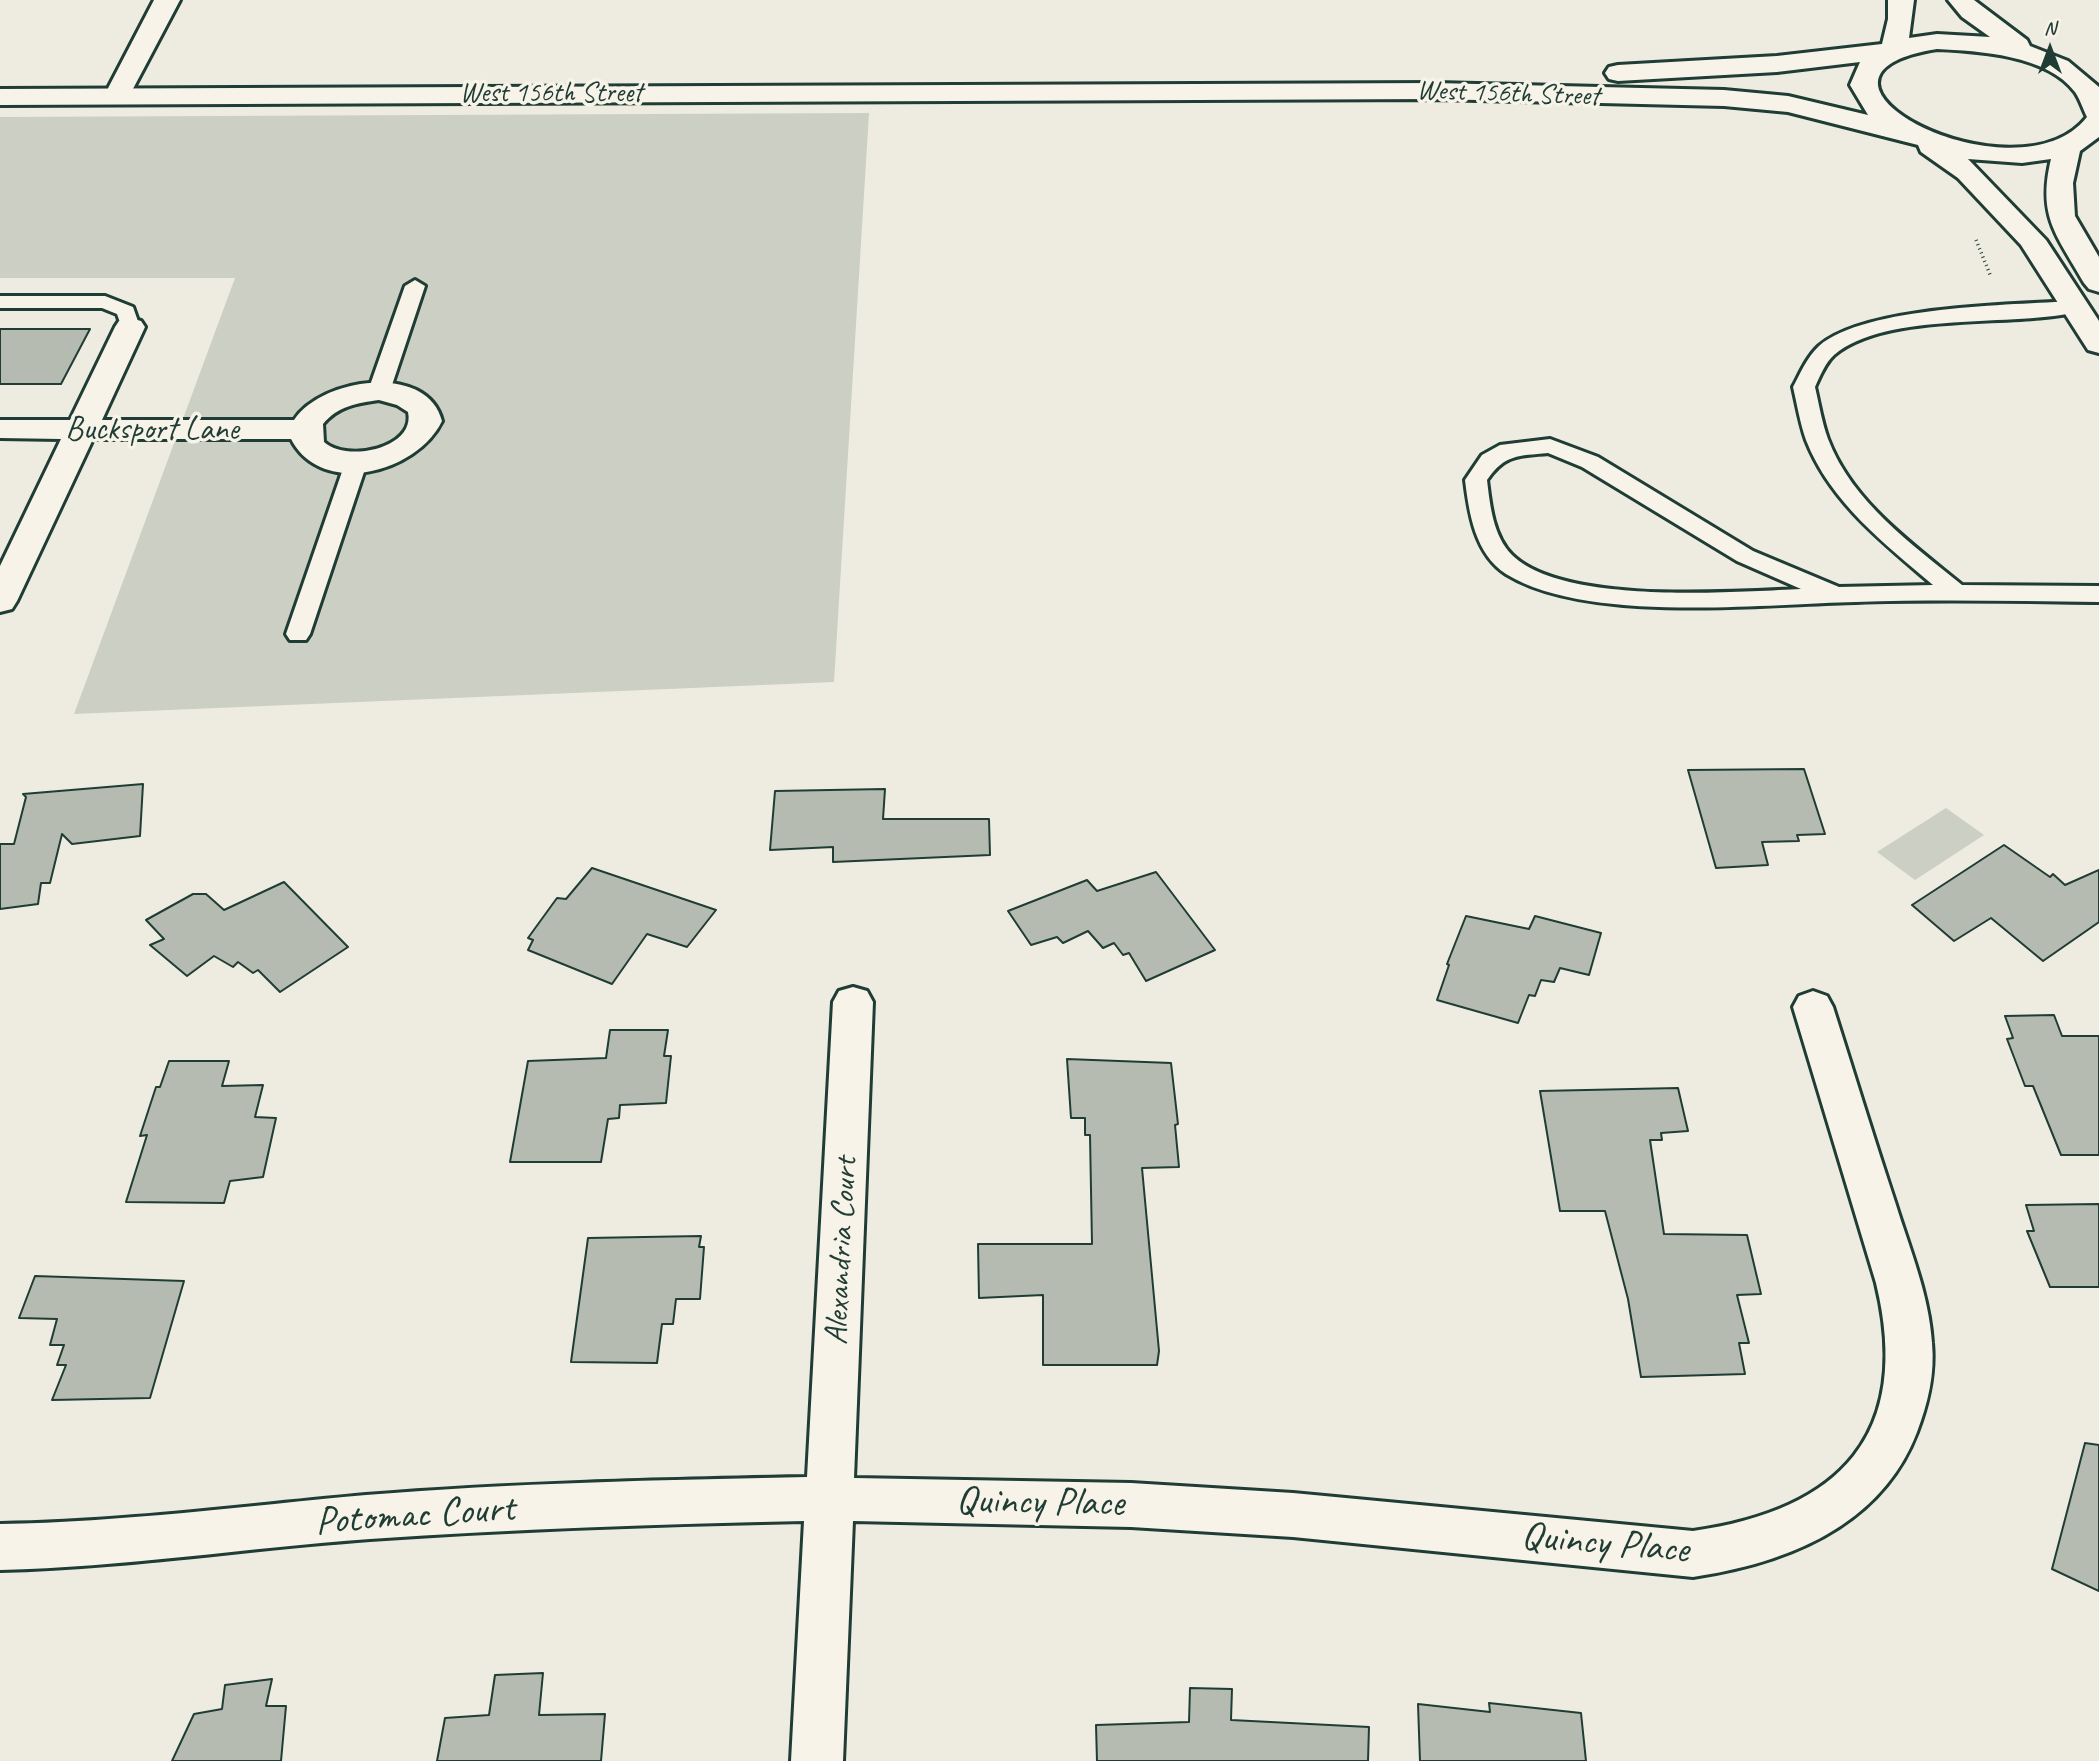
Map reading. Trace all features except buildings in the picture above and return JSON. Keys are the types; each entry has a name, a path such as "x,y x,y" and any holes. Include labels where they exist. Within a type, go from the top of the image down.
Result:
{"street":[{"path":"117,96 167,0"},
{"path":"1901,0 1901,19 1891,50 1871,64 1863,80 1867,98 1883,116 1968,172 2032,240 2099,344"},
{"path":"1961,0 1971,12 2032,54 2060,66 2084,83 2097,101 2090,130 2059,183 2061,216 2099,283"},
{"name":"West 156th Street","path":"1102,91 1373,79 1631,73 1777,65 1891,50 1922,42 1956,40 1993,44 2032,54"},
{"path":"2032,54 2099,67"},
{"name":"West 156th Street","path":"0,97 1436,91 1583,97 1724,98 1788,104 1912,134"},
{"path":"1912,134 1952,148 1993,154 2033,154 2090,130"},
{"path":"4,584 130,327"},
{"path":"379,391 398,393 413,399 423,408 427,420 423,432 413,444 397,454 356,463 323,457 311,450 305,441 304,430 310,418 338,398 379,391"},
{"name":"Bucksport Lane","path":"0,429 304,430"},
{"name":"Alexandria Court","path":"817,1761 853,1002"},
{"name":"Quincy Place","path":"830,1499 1131,1505 1293,1515 1693,1554 1730,1551 1770,1540 1816,1520 1857,1487 1887,1446 1907,1398 1910,1362 1897,1277 1813,1007"},
{"name":"Potomac Court","path":"0,1547 84,1545 382,1516 638,1502 830,1499"}],"lane":[{"path":"379,391 415,286"},
{"path":"0,302 105,302 126,311 130,327"},
{"path":"1955,592 1880,526 1840,481 1818,442 1804,387 1827,350 1851,337 1895,325 2074,307"},
{"path":"1837,594 1745,556 1590,462 1550,446 1508,450 1490,460 1476,481 1491,548 1515,569 1556,586 1651,600 1955,592 2099,594"},
{"path":"298,634 356,463"}],"path":[{"path":"1976,239 1989,274 2015,312"}],"shaded area":[{"path":"869,113 834,682 74,714 235,278 0,278 0,117"},
{"path":"1946,808 1984,835 1915,880 1877,852"}]}
